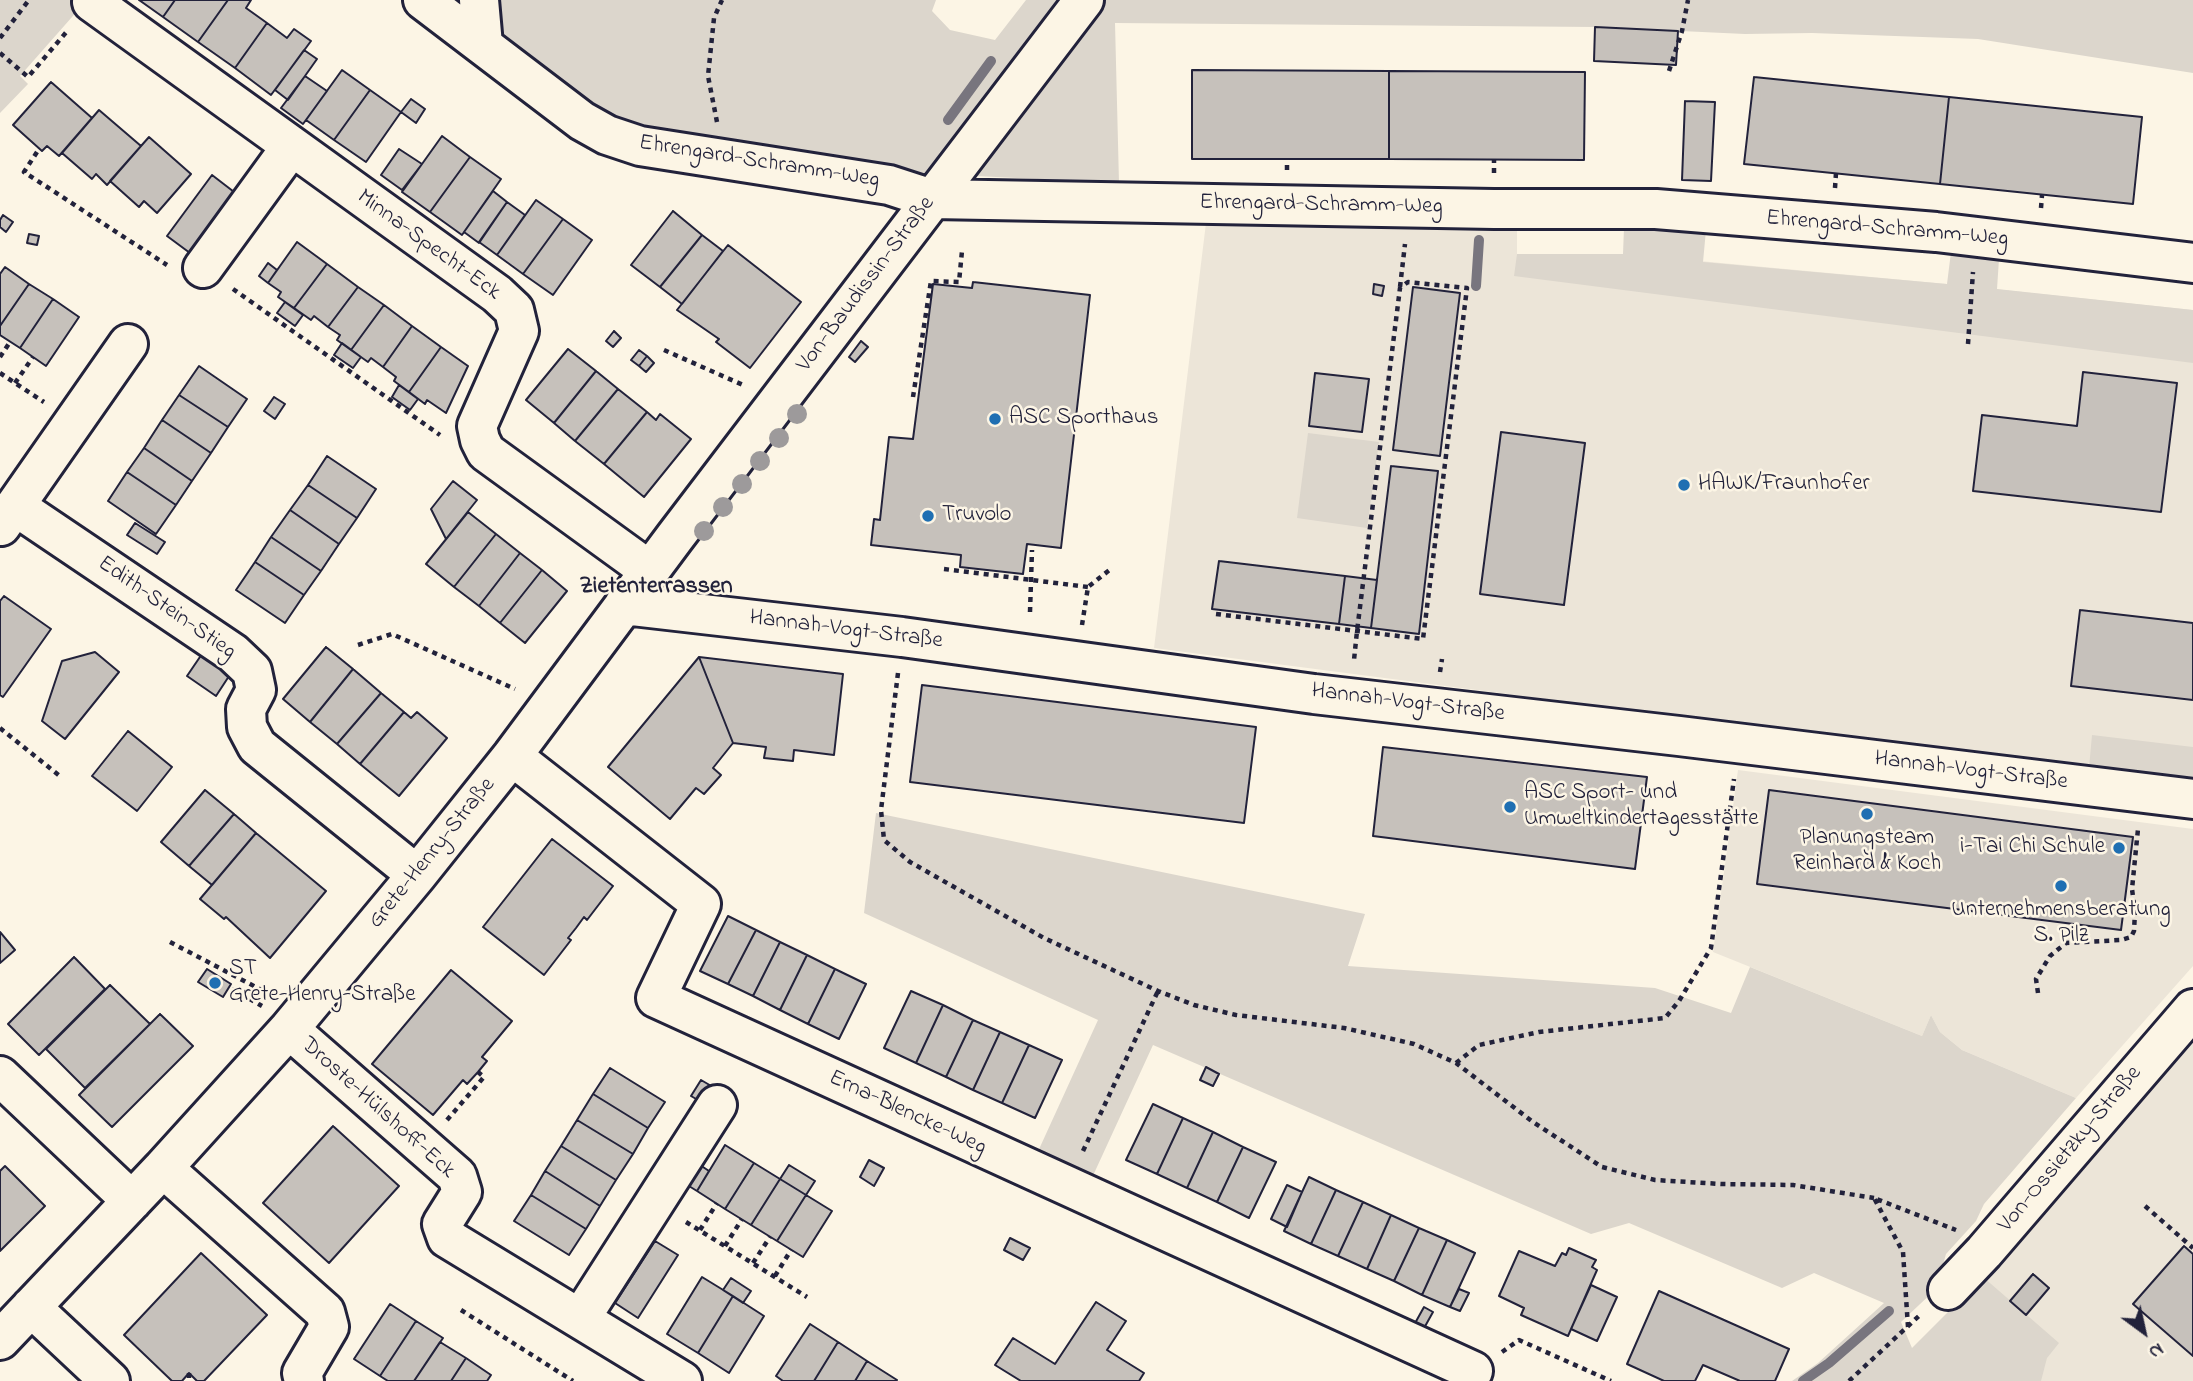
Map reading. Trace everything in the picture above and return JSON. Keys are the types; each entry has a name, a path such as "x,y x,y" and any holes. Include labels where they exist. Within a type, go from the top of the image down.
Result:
{"street":[{"name":"Ehrengard-Schramm-Weg","path":"423,0 582,121 607,135 640,146 889,185 932,199 1494,209 1656,209 1936,232 2193,263"},
{"path":"479,0 483,45"},
{"name":"Von-Baudissin-Straße","path":"650,570 1084,0"},
{"name":"Minna-Specht-Eck","path":"92,2 497,293 514,310 519,331 478,426 480,440 486,452 650,570"},
{"path":"203,268 291,147"},
{"name":"Edith-Stein-Stieg","path":"128,344 8,517 233,653 252,671 256,690 246,709 247,727 257,746 417,875"},
{"name":"Grete-Henry-Straße","path":"0,1340 163,1168 275,1017 417,875 551,705 650,570"},
{"name":"Hannah-Vogt-Straße","path":"624,605 902,636 1314,694 2193,799"},
{"name":"Erna-Blencke-Weg","path":"512,756 701,904 656,998 1473,1371"},
{"name":"Von-Ossietzky-Straße","path":"1948,1290 1984,1252 2193,1009"},
{"name":"Droste-Hülshoff-Eck","path":"275,1017 457,1176 462,1192 442,1224 447,1238 682,1381"},
{"path":"0,1076 132,1201"},
{"path":"580,1319 717,1105"},
{"path":"163,1168 325,1312 329,1327 302,1373 304,1381"},
{"path":"31,1307 110,1381"}],"path":[{"path":"0,38 29,0"},
{"path":"716,158 717,127 708,76 714,18 722,0"},
{"path":"1668,71 1682,31 1688,0"},
{"path":"0,53 28,78 92,2"},
{"path":"37,152 24,172 178,272 203,268 429,429 450,441"},
{"path":"1353,664 1406,232"},
{"path":"913,397 931,281 959,282 962,251"},
{"path":"1216,614 1423,639 1467,288 1408,282 1400,288"},
{"path":"1968,344 1971,302"},
{"path":"0,357 10,342"},
{"path":"664,350 720,376"},
{"path":"15,383 33,357"},
{"path":"0,373 74,422"},
{"path":"1030,612 1032,550"},
{"path":"944,569 1087,587 1112,568"},
{"path":"1084,614 1087,587"},
{"path":"358,645 391,634 551,705"},
{"path":"902,636 881,810 884,840 910,862 1044,938 1194,1005 1236,1015 1344,1028 1414,1044 1456,1063 1533,1122 1602,1167 1655,1180 1793,1185 1874,1198 1951,1227 1984,1252"},
{"path":"0,728 61,777"},
{"path":"1456,1063 1479,1045 1539,1032 1665,1018 1711,948 1739,744"},
{"path":"2038,993 2036,979 2050,956 2066,943 2121,940 2130,937 2134,931 2132,888 2142,793"},
{"path":"170,942 270,995 275,1017"},
{"path":"1066,1187 1158,991"},
{"path":"424,1147 484,1077 478,1072"},
{"path":"1874,1198 1903,1252 1908,1327"},
{"path":"655,1202 807,1297"},
{"path":"700,1230 717,1203"},
{"path":"2145,1206 2193,1248"},
{"path":"725,1246 742,1219"},
{"path":"753,1263 770,1237"},
{"path":"775,1276 791,1250"},
{"path":"1849,1381 1948,1290"},
{"path":"461,1310 573,1381"},
{"path":"1473,1371 1519,1340 1611,1381"},
{"path":"189,1373 189,1381"}],"shaded area":[{"path":"0,0 87,0 20,76 28,84 0,113"},
{"path":"493,0 936,0 932,11 950,30 995,40 1026,0 2193,0 2193,73 1978,39 1812,33 1745,34 1595,27 1115,23 1119,183 894,172 701,143 595,116 498,39"},
{"name":"HAWK/Fraunhofer","path":"1206,223 1517,228 1517,254 1624,254 2193,310 2193,777 2053,765 1154,648"},
{"path":"1624,228 1706,230 1703,262 1947,284 1951,252 1999,259 1997,289 2193,310 2193,363 1514,276 1517,254 1623,254"},
{"path":"1308,433 1379,442 1367,528 1297,518"},
{"path":"2092,735 2193,747 2193,777 2089,768"},
{"path":"1738,770 2193,829 2193,966 2076,1098 1962,1050 1940,1032 1931,1015 1922,1036 1713,952"},
{"path":"876,813 1365,914 1348,966 1655,988 1731,1013 1750,967 1922,1036 1931,1015 1940,1032 1962,1050 2076,1098 1984,1204 1976,1221 1946,1254 1936,1289 1901,1322 1912,1348 1983,1277 2059,1343 2047,1358 2041,1381 1792,1381 1818,1363 1884,1303 1814,1273 1782,1288 1629,1223 1591,1234 1153,1045 1091,1180 1035,1158 1098,1020 864,913"},
{"path":"2193,1039 2193,1381 1971,1381 1983,1277"}],"building":[{"path":"139,0 175,0 163,17"},
{"path":"175,0 228,0 198,42 163,17"},
{"path":"228,0 251,0 246,8 267,23 235,68 198,42"},
{"path":"267,23 287,38 294,29 311,41 271,95 235,68"},
{"path":"1595,27 1678,31 1676,65 1594,61"},
{"path":"304,50 317,59 288,100 275,90"},
{"path":"342,70 370,90 334,140 306,120"},
{"path":"1192,70 1389,71 1389,159 1192,159"},
{"path":"1389,71 1585,72 1584,160 1389,159"},
{"path":"305,76 327,91 303,124 281,108"},
{"path":"1754,77 1949,97 1940,184 1744,164"},
{"path":"51,82 92,118 59,156 47,146 42,151 13,125"},
{"path":"370,90 401,112 366,162 334,140"},
{"path":"1949,97 2142,117 2133,204 1940,184"},
{"path":"411,99 425,109 416,123 401,112"},
{"path":"1685,101 1715,102 1711,181 1682,180"},
{"path":"99,110 141,146 107,185 96,174 92,179 62,153"},
{"path":"442,136 470,157 430,212 402,192"},
{"path":"149,137 191,174 157,213 144,201 139,207 110,181"},
{"path":"399,149 422,164 402,190 381,175"},
{"path":"470,157 501,179 462,235 430,212"},
{"path":"212,175 238,195 194,256 167,236"},
{"path":"493,191 507,202 479,243 464,232"},
{"path":"536,200 563,219 523,274 497,255"},
{"path":"507,202 525,215 497,255 479,242"},
{"path":"673,211 702,235 660,287 631,265"},
{"path":"3,215 13,222 6,232 0,227"},
{"path":"563,219 592,240 553,295 523,274"},
{"path":"29,234 39,236 37,245 27,243"},
{"path":"702,235 723,251 682,304 660,287"},
{"path":"297,242 327,264 294,308 278,297 281,292 268,283"},
{"path":"728,245 801,302 750,368 716,342 719,339 677,310"},
{"path":"268,263 277,270 268,283 259,276"},
{"path":"327,264 358,287 328,327 314,316 311,320 294,308"},
{"path":"5,267 29,284 0,326 0,274"},
{"name":"ASC Sporthaus","path":"973,282 1090,295 1061,548 1027,544 1023,574 960,567 961,555 871,545 874,519 880,520 889,437 913,439 933,284 972,288"},
{"path":"29,284 53,299 20,348 0,335 0,326"},
{"path":"1374,284 1384,286 1382,296 1373,294"},
{"path":"358,287 384,305 351,350 337,340 340,335 328,327"},
{"path":"1413,287 1460,293 1440,456 1393,450"},
{"path":"53,299 79,317 46,366 20,348"},
{"path":"285,302 303,315 295,326 277,313"},
{"path":"384,305 412,326 383,367 371,358 368,362 351,350"},
{"path":"412,326 441,347 409,392 394,381 396,377 383,367"},
{"path":"614,331 621,338 613,347 606,341"},
{"path":"861,341 868,347 855,362 849,357"},
{"path":"342,343 361,357 353,368 334,355"},
{"path":"441,347 468,366 446,413 427,400 425,404 409,392"},
{"path":"568,349 596,371 554,423 526,400"},
{"path":"639,350 647,356 639,366 631,360"},
{"path":"647,356 654,363 646,372 639,366"},
{"path":"199,366 247,399 228,427 179,395"},
{"path":"596,371 618,389 575,441 554,423"},
{"path":"2083,372 2177,383 2161,512 1973,491 1982,415 2077,426"},
{"path":"1315,373 1369,379 1362,432 1309,426"},
{"path":"399,385 418,399 410,410 392,397"},
{"path":"618,389 647,412 604,464 575,441"},
{"path":"179,395 228,427 211,453 162,420"},
{"path":"274,397 285,404 275,419 264,411"},
{"path":"647,412 656,420 660,414 691,439 644,497 604,464"},
{"path":"162,420 211,453 192,481 144,448"},
{"path":"1501,432 1585,443 1564,605 1480,594"},
{"path":"144,448 192,481 176,505 127,472"},
{"path":"327,456 376,489 357,518 308,485"},
{"path":"1391,466 1438,471 1419,634 1371,628"},
{"path":"127,472 176,505 156,534 108,501"},
{"path":"453,481 477,500 446,539 431,509"},
{"path":"308,485 357,518 339,544 290,510"},
{"path":"290,510 339,544 321,571 271,537"},
{"path":"468,512 496,534 454,587 426,564"},
{"path":"135,523 165,542 157,554 127,535"},
{"path":"496,534 520,553 479,606 454,587"},
{"path":"271,537 321,571 304,595 255,562"},
{"path":"520,553 542,570 500,623 479,606"},
{"path":"1219,561 1345,576 1339,624 1212,609"},
{"path":"255,562 304,595 285,623 236,590"},
{"path":"542,570 567,591 525,643 500,623"},
{"path":"1345,576 1377,580 1371,628 1339,624"},
{"path":"4,596 51,629 3,697 0,695 0,601"},
{"path":"2080,610 2193,623 2193,700 2071,686"},
{"path":"326,647 353,669 310,722 283,699"},
{"path":"204,651 233,670 216,696 187,676"},
{"path":"95,652 119,672 65,739 42,721 62,661"},
{"path":"699,657 843,674 834,755 794,750 793,761 764,758 766,747 733,743"},
{"path":"699,657 733,743 713,768 721,775 704,794 696,788 670,819 608,767"},
{"path":"353,669 381,693 337,744 310,722"},
{"path":"922,685 1256,727 1244,823 910,782"},
{"path":"381,693 404,712 360,764 337,744"},
{"path":"404,712 411,718 417,712 447,738 399,796 360,764"},
{"path":"128,731 172,767 137,811 92,776"},
{"name":"ASC Sport- und Umweltkindertagesstätte","path":"1383,747 1647,777 1635,869 1373,836"},
{"path":"205,790 234,814 189,866 161,842"},
{"path":"1769,790 2133,837 2121,930 1757,884"},
{"path":"234,814 256,833 212,885 189,866"},
{"path":"256,833 326,891 270,958 226,917 224,919 200,899"},
{"path":"552,839 613,886 587,920 584,917 568,938 571,940 544,975 483,927"},
{"path":"728,916 756,930 728,984 700,971"},
{"path":"756,930 780,942 753,996 728,984"},
{"path":"0,932 15,950 0,963"},
{"path":"780,942 807,955 780,1010 753,996"},
{"path":"807,955 835,969 808,1024 780,1010"},
{"path":"74,957 105,989 39,1055 8,1024"},
{"name":"ST Grete-Henry-Straße","path":"207,969 231,984 223,997 198,982"},
{"path":"835,969 866,984 839,1039 808,1024"},
{"path":"451,970 512,1021 482,1057 487,1061 478,1072 467,1084 463,1080 433,1115 372,1064"},
{"path":"110,985 150,1024 85,1088 46,1049"},
{"path":"911,991 943,1005 916,1063 884,1048"},
{"path":"943,1005 973,1020 946,1077 916,1063"},
{"path":"160,1014 193,1046 112,1127 79,1095"},
{"path":"973,1020 1000,1032 973,1090 946,1077"},
{"path":"1000,1032 1029,1045 1002,1103 973,1090"},
{"path":"1029,1045 1062,1060 1035,1118 1002,1103"},
{"path":"1206,1067 1219,1074 1213,1086 1200,1080"},
{"path":"610,1068 665,1102 648,1128 593,1094"},
{"path":"701,1080 713,1087 703,1103 691,1096"},
{"path":"593,1094 648,1128 633,1154 577,1120"},
{"path":"1153,1104 1183,1118 1157,1174 1126,1160"},
{"path":"1183,1118 1213,1132 1187,1188 1157,1174"},
{"path":"577,1120 633,1154 616,1180 561,1146"},
{"path":"333,1126 399,1186 329,1263 263,1203"},
{"path":"1213,1132 1243,1147 1217,1202 1187,1188"},
{"path":"725,1145 754,1163 725,1209 697,1191"},
{"path":"561,1146 616,1180 600,1206 545,1171"},
{"path":"1243,1147 1276,1162 1249,1218 1217,1202"},
{"path":"869,1160 884,1168 874,1186 860,1177"},
{"path":"697,1163 709,1171 697,1191 684,1183"},
{"path":"754,1163 780,1179 751,1225 725,1209"},
{"path":"789,1165 815,1181 806,1195 780,1179"},
{"path":"5,1166 45,1206 0,1251 0,1171"},
{"path":"545,1171 600,1206 586,1229 531,1195"},
{"path":"1309,1177 1336,1190 1311,1244 1284,1231"},
{"path":"780,1179 806,1195 777,1241 751,1225"},
{"path":"1287,1185 1302,1192 1287,1227 1271,1219"},
{"path":"1336,1190 1363,1202 1338,1256 1311,1244"},
{"path":"531,1195 586,1229 569,1255 514,1221"},
{"path":"806,1195 832,1211 803,1257 777,1241"},
{"path":"1363,1202 1391,1215 1367,1269 1338,1256"},
{"path":"1391,1215 1419,1228 1394,1281 1367,1269"},
{"path":"1419,1228 1447,1240 1422,1295 1394,1281"},
{"path":"1010,1238 1030,1248 1023,1260 1004,1250"},
{"path":"1447,1240 1475,1253 1450,1307 1422,1295"},
{"path":"655,1241 678,1255 638,1318 615,1303"},
{"path":"2184,1246 2193,1254 2193,1356 2133,1304"},
{"path":"1569,1248 1596,1260 1592,1267 1597,1270 1568,1336 1521,1315 1524,1308 1499,1296 1519,1251 1555,1266 1562,1253 1566,1255"},
{"path":"201,1253 267,1315 204,1381 197,1381 189,1373 182,1381 172,1381 124,1335"},
{"path":"2033,1274 2049,1288 2026,1315 2010,1301"},
{"path":"702,1277 733,1296 698,1353 667,1334"},
{"path":"731,1278 751,1291 743,1303 723,1290"},
{"path":"1591,1285 1617,1297 1597,1341 1571,1329"},
{"path":"1459,1289 1469,1293 1460,1311 1450,1307"},
{"path":"1659,1291 1789,1349 1775,1381 1740,1381 1703,1365 1695,1381 1664,1381 1627,1364"},
{"path":"733,1296 764,1316 729,1373 698,1353"},
{"path":"1096,1302 1126,1321 1107,1350 1144,1373 1139,1381 1021,1381 995,1365 1013,1338 1055,1364"},
{"path":"390,1304 416,1321 380,1376 354,1359"},
{"path":"1424,1307 1433,1312 1423,1330 1414,1325"},
{"path":"416,1321 443,1338 414,1381 388,1381 380,1376"},
{"path":"810,1324 838,1342 814,1381 783,1381 776,1376"},
{"path":"440,1342 466,1358 451,1381 414,1381"},
{"path":"838,1342 867,1361 855,1381 814,1381"},
{"path":"466,1358 491,1375 487,1381 451,1381"},
{"path":"867,1361 897,1380 855,1381"}],"waterway":[{"path":"948,120 991,61"},
{"path":"1476,286 1479,240"},
{"path":"1803,1381 1829,1363 1889,1311"}],"place":[{"name":"ASC Sporthaus","path":"995,419"},
{"name":"HAWK/Fraunhofer","path":"1684,485"},
{"name":"Truvolo","path":"928,516"},
{"name":"ASC Sport- und Umweltkindertagesstätte","path":"1510,807"},
{"name":"Planungsteam Reinhard & Koch","path":"1867,814"},
{"name":"i-Tai Chi Schule","path":"2119,848"},
{"name":"Unternehmensberatung S. Pilz","path":"2061,886"},
{"name":"ST Grete-Henry-Straße","path":"215,983"}],"district":[{"name":"Zietenterrassen","path":"656,588"}]}
